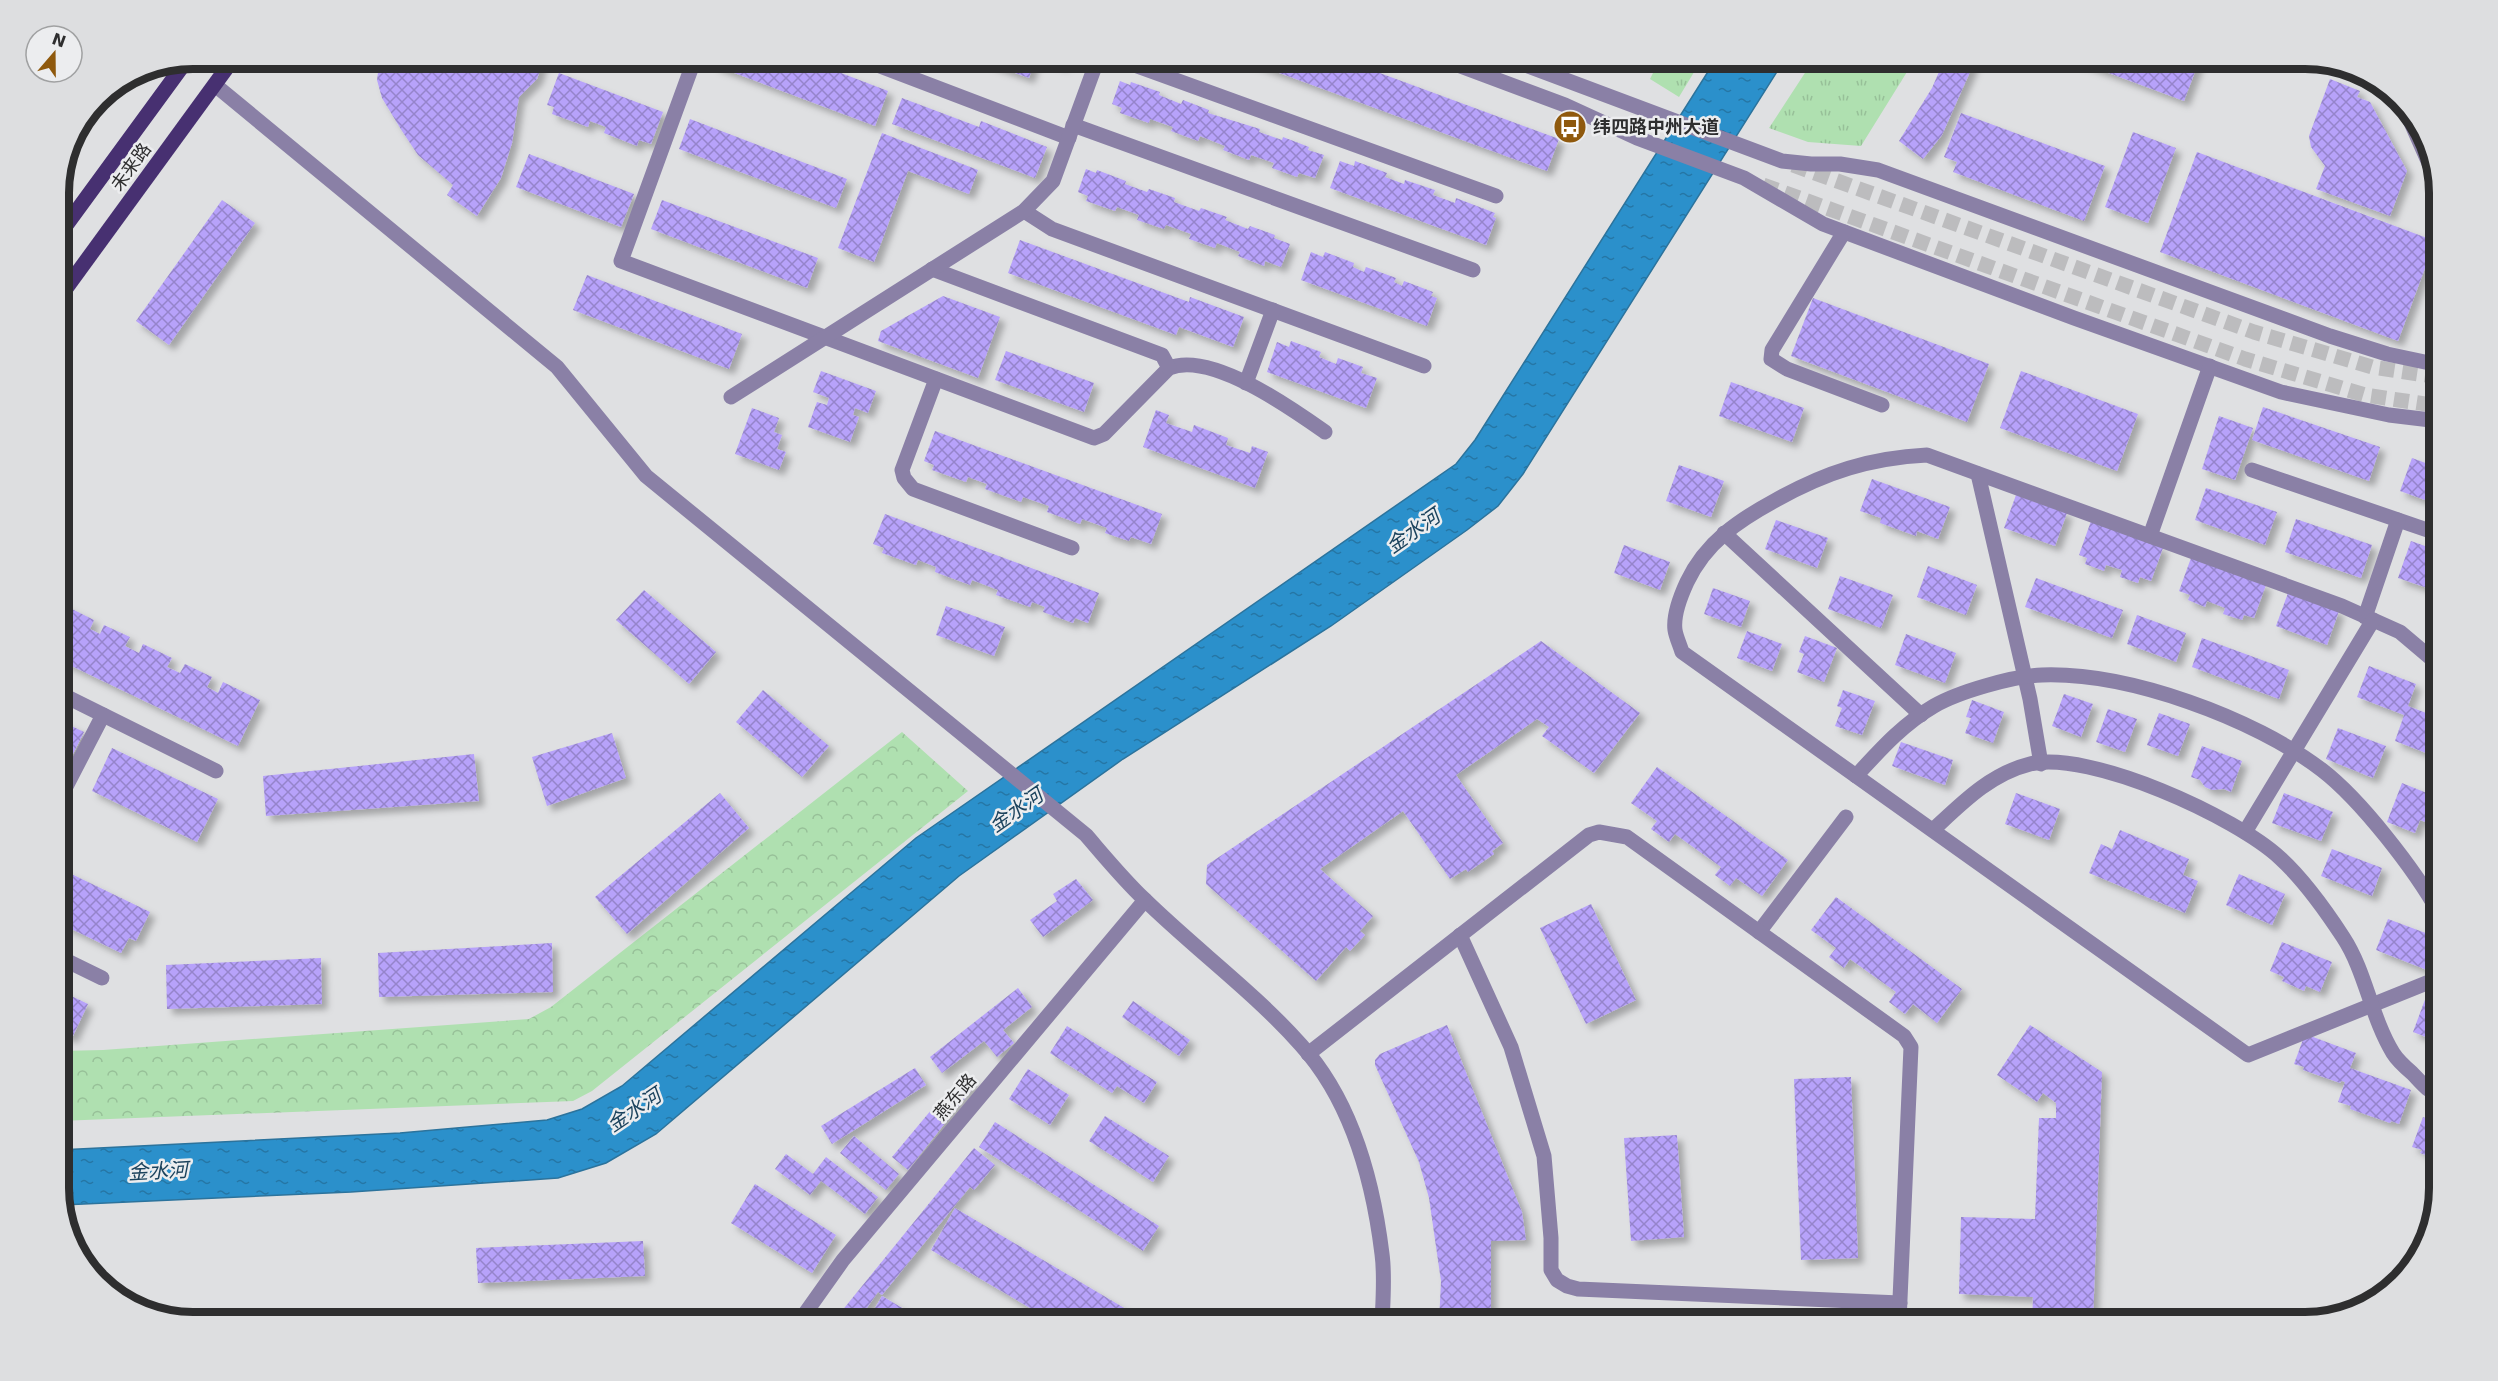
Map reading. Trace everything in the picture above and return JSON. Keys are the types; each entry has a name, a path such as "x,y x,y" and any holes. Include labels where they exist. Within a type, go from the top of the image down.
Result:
{"main road":[{"name":"未来路","path":"69,284 226,69"},
{"name":"未来路","path":"69,221 180,70"}],"street":[{"path":"691,69 621,261 1094,438 1104,434 1169,368 1178,364 1192,365 1237,378 1325,432"},
{"path":"891,69 1473,270"},
{"path":"731,397 1024,211 1053,181 1094,69"},
{"path":"1145,69 1496,196"},
{"path":"1468,69 1565,105 1637,138 1744,178 1823,224 2281,392 2389,415 2429,420"},
{"path":"1536,69 1782,161 1840,164 1878,170 2330,336 2387,354 2429,363"},
{"path":"215,85 557,367 646,477 1086,835 1145,900 1273,1016 1308,1054 1339,1099 1356,1137 1383,1256 1382,1312"},
{"path":"1024,211 1052,229 1424,366"},
{"path":"1844,232 1772,350 1771,359 1787,369 1882,405"},
{"path":"932,269 1162,355 1169,368"},
{"path":"1246,383 1273,310"},
{"path":"2150,536 2210,366"},
{"path":"936,379 902,470 913,489 1072,548"},
{"path":"2429,657 2400,632 2369,618 1927,455 1871,461 1810,481 1743,518 1707,550 1692,572 1681,595 1675,629 1682,652 2248,1054 2429,982"},
{"path":"2252,470 2429,531"},
{"path":"1978,474 2025,678 2041,764"},
{"path":"2246,832 2369,618 2398,520"},
{"path":"1724,533 1922,715"},
{"path":"1856,776 1890,739 1934,706 1972,689 2041,675 2108,680 2158,693 2223,715 2276,740 2322,771 2354,801 2404,860 2429,898"},
{"path":"69,698 216,771"},
{"path":"69,781 103,715"},
{"path":"1933,830 1978,789 2010,770 2032,764 2064,764 2096,769 2153,788 2214,814 2246,832 2282,859 2325,911 2354,954 2372,1005 2397,1060 2429,1091"},
{"path":"1759,932 1846,817"},
{"path":"1308,1054 1589,835 1599,832 1626,837 1904,1036 1911,1047 1900,1312"},
{"name":"燕东路","path":"807,1312 843,1260 1145,900"},
{"path":"1460,935 1511,1047 1544,1156 1551,1238 1551,1270 1557,1280 1578,1289 1900,1303"},
{"path":"69,962 102,978"}],"green space":[{"path":"1655,69 1696,69 1679,97 1650,79"},
{"path":"1807,69 1909,69 1861,146 1808,142 1769,128"},
{"path":"902,732 968,791 592,1091 573,1101 69,1121 69,1051 529,1019 551,1007"}],"water":[{"name":"金水河","path":"1710,69 1779,69 1523,474 1498,506 1331,626 1123,759 959,876 656,1134 606,1163 558,1178 351,1192 70,1205 69,1150 400,1133 547,1120 582,1109 622,1086 916,838 1456,464 1475,440"}],"building":[{"path":"378,69 540,69 537,79 519,97 512,143 501,178 477,216 447,195 453,185 418,155 382,98 377,80"},
{"path":"724,69 831,69 888,91 875,126"},
{"path":"1004,69 1032,69 1029,78"},
{"path":"1268,69 1369,69 1559,139 1547,171"},
{"path":"1940,69 1971,69 1942,135 1923,159 1899,141 1932,88"},
{"path":"2098,69 2196,69 2184,101"},
{"path":"559,73 663,112 651,144 639,140 637,146 604,133 606,127 590,121 588,127 552,114 554,107 547,105"},
{"path":"2330,79 2360,91 2357,97 2370,102 2407,171 2390,216 2316,189 2325,166 2311,147 2309,136"},
{"path":"1120,81 1130,85 1131,82 1160,92 1159,95 1181,104 1183,100 1209,110 1208,113 1260,129 1259,132 1282,140 1283,137 1309,147 1308,150 1324,155 1315,178 1299,173 1297,177 1272,168 1274,163 1251,155 1249,160 1223,150 1225,146 1200,136 1198,141 1171,131 1173,127 1150,119 1149,123 1120,113 1122,108 1112,104"},
{"path":"902,98 979,127 981,121 1047,147 1035,178 892,124"},
{"path":"1961,113 2105,166 2084,221 1953,172 1957,162 1944,157"},
{"path":"690,119 847,179 836,208 679,149"},
{"path":"2133,132 2176,148 2148,223 2105,207"},
{"path":"882,133 978,170 969,194 908,171 874,262 838,248"},
{"path":"2197,152 2429,239 2429,257 2398,341 2160,252"},
{"path":"529,154 634,194 621,227 516,187"},
{"path":"1340,161 1354,166 1355,161 1387,173 1385,177 1404,184 1405,180 1435,190 1433,195 1455,203 1456,198 1495,213 1493,217 1496,218 1486,245 1330,188"},
{"path":"1086,169 1096,173 1097,170 1147,192 1149,189 1175,198 1174,202 1199,211 1201,208 1227,217 1225,220 1248,229 1250,226 1275,235 1274,238 1290,244 1281,267 1265,261 1264,266 1238,256 1240,252 1217,243 1215,248 1189,239 1191,234 1166,225 1164,229 1137,220 1139,215 1117,207 1115,211 1086,201 1088,196 1078,192"},
{"path":"222,200 255,223 169,345 136,321"},
{"path":"662,200 818,258 807,288 651,229"},
{"path":"1020,240 1189,302 1190,297 1244,317 1233,347 1179,327 1176,335 1008,273"},
{"path":"1311,252 1323,257 1325,252 1354,263 1353,267 1364,272 1366,267 1396,278 1394,282 1402,286 1404,281 1433,292 1431,296 1437,298 1427,326 1301,280"},
{"path":"587,275 742,334 729,369 573,310"},
{"path":"943,296 1000,317 978,378 878,341 881,331"},
{"path":"1813,298 1989,364 1967,422 1791,356"},
{"path":"1291,341 1321,352 1319,357 1336,364 1338,358 1363,367 1361,373 1377,378 1366,408 1267,372 1277,342 1289,347"},
{"path":"1006,351 1094,383 1084,412 995,380"},
{"path":"821,371 876,391 868,413 855,408 853,415 859,417 850,442 808,427 817,402 827,405 829,398 813,392"},
{"path":"2021,371 2138,414 2117,471 2000,428"},
{"path":"1731,382 1804,408 1792,442 1719,416"},
{"path":"2263,407 2380,447 2369,481 2252,440"},
{"path":"752,408 779,418 774,432 782,435 777,449 786,452 779,470 735,454"},
{"path":"1156,410 1169,415 1166,423 1192,432 1194,425 1228,438 1226,445 1250,453 1252,446 1268,452 1255,488 1143,447"},
{"path":"2219,416 2253,428 2235,480 2202,469"},
{"path":"935,431 1162,514 1151,544 1131,537 1129,541 1105,533 1107,528 1082,519 1080,524 1047,512 1049,506 1023,497 1021,502 985,489 987,484 968,477 966,482 932,470 934,465 924,461"},
{"path":"2412,458 2429,464 2429,501 2400,491"},
{"path":"1679,465 1724,481 1711,517 1666,501"},
{"path":"1872,479 1950,507 1938,539 1917,531 1916,536 1880,523 1881,518 1860,511"},
{"path":"2206,488 2277,512 2265,545 2195,520"},
{"path":"2016,495 2067,513 2055,546 2004,528"},
{"path":"885,514 1099,593 1088,623 1075,618 1073,623 1043,612 1045,607 1032,602 1030,607 996,595 998,590 972,580 970,585 935,572 936,567 918,560 916,565 882,553 884,548 873,544"},
{"path":"2296,519 2372,545 2361,578 2285,552"},
{"path":"1776,520 1828,538 1817,568 1765,549"},
{"path":"2091,521 2163,548 2151,581 2140,577 2138,583 2120,577 2122,570 2106,565 2104,571 2085,564 2087,558 2079,555"},
{"path":"2411,541 2429,547 2429,589 2398,578"},
{"path":"1624,545 1670,562 1660,590 1614,573"},
{"path":"2191,558 2266,585 2254,618 2244,615 2242,620 2223,614 2225,608 2207,601 2205,607 2188,600 2190,595 2179,591"},
{"path":"1928,566 1977,585 1966,615 1917,597"},
{"path":"1840,576 1893,595 1881,628 1828,609"},
{"path":"2036,578 2123,610 2112,638 2025,607"},
{"path":"1713,588 1750,601 1741,627 1704,614"},
{"path":"644,590 716,652 689,684 616,620"},
{"path":"2288,593 2339,611 2327,645 2276,626"},
{"path":"946,606 1005,627 994,656 936,635"},
{"path":"69,608 94,620 90,629 100,634 104,625 130,637 125,646 139,653 143,644 172,658 167,667 180,673 185,664 212,677 207,687 218,693 223,682 260,700 238,746 69,665"},
{"path":"2137,615 2186,633 2176,662 2127,644"},
{"path":"1747,631 1782,644 1772,671 1737,658"},
{"path":"1906,634 1956,653 1945,683 1895,665"},
{"path":"1805,636 1837,648 1824,682 1797,672 1804,654 1799,652"},
{"path":"2202,638 2289,670 2279,699 2192,667"},
{"path":"1541,641 1640,713 1594,773 1542,736 1549,727 1537,719 1456,775 1503,843 1492,851 1494,854 1468,872 1466,869 1450,879 1403,811 1320,869 1373,916 1360,931 1365,935 1350,951 1346,947 1316,981 1206,884 1207,865"},
{"path":"2369,666 2416,684 2408,706 2429,714 2429,754 2395,741 2404,715 2357,697"},
{"path":"763,690 829,746 802,777 736,722"},
{"path":"1843,690 1875,701 1862,735 1835,726 1842,708 1837,706"},
{"path":"2064,694 2093,704 2081,737 2052,726"},
{"path":"1972,700 2004,712 1993,743 1965,733 1971,718 1966,717"},
{"path":"2108,709 2137,719 2125,752 2096,742"},
{"path":"2159,713 2190,724 2178,756 2147,745"},
{"path":"69,725 84,732 69,762"},
{"path":"2338,728 2386,746 2373,778 2326,759"},
{"path":"612,733 626,778 547,806 532,757"},
{"path":"1901,742 1953,760 1945,785 1892,766"},
{"path":"2202,746 2242,761 2231,792 2224,789 2212,790 2205,787 2200,780 2191,777"},
{"path":"112,748 218,799 197,842 92,791"},
{"path":"474,754 479,801 266,816 263,776"},
{"path":"1657,767 1788,860 1762,896 1736,878 1730,886 1715,875 1721,867 1675,834 1669,842 1651,829 1657,821 1631,803"},
{"path":"2402,783 2429,794 2429,823 2420,820 2415,833 2387,822"},
{"path":"720,793 749,828 627,934 595,897"},
{"path":"2016,793 2060,809 2049,840 2005,824"},
{"path":"2284,793 2333,812 2321,841 2272,823"},
{"path":"2120,830 2189,859 2183,875 2198,881 2185,913 2089,873 2101,844 2112,849"},
{"path":"2332,849 2382,868 2372,896 2321,876"},
{"path":"69,873 150,912 136,941 129,938 121,953 69,928"},
{"path":"2239,874 2285,894 2272,925 2226,905"},
{"path":"1076,879 1093,900 1043,937 1030,920 1057,901 1053,894"},
{"path":"1836,897 1962,989 1937,1023 1913,1004 1905,1014 1889,1002 1896,992 1850,959 1844,968 1829,957 1836,948 1811,930"},
{"path":"1591,904 1636,1000 1586,1024 1540,928"},
{"path":"2388,919 2429,934 2427,970 2376,950"},
{"path":"2282,942 2332,962 2320,992 2306,986 2304,991 2282,981 2284,977 2270,971"},
{"path":"552,943 553,992 379,997 378,953"},
{"path":"321,958 322,1004 167,1009 166,965"},
{"path":"1018,988 1032,1007 1003,1030 1014,1043 997,1057 984,1041 942,1073 930,1057"},
{"path":"69,995 88,1004 72,1038 69,1037"},
{"path":"2426,997 2429,998 2429,1038 2413,1032"},
{"path":"1133,1001 1190,1040 1179,1056 1122,1017"},
{"path":"1447,1025 1522,1212 1526,1240 1491,1241 1491,1312 1439,1312 1441,1281 1429,1198 1419,1162 1375,1065 1375,1060 1380,1054"},
{"path":"2030,1025 2102,1072 2093,1312 2032,1312 2033,1297 1959,1294 1961,1217 2035,1219 2039,1118 2056,1118 2056,1103 2043,1093 2037,1102 1997,1075"},
{"path":"1067,1026 1157,1082 1144,1103 1117,1086 1112,1093 1050,1053"},
{"path":"2305,1034 2356,1053 2350,1068 2411,1090 2399,1124 2350,1109 2351,1106 2338,1102 2345,1082 2340,1083 2303,1070 2304,1067 2294,1064"},
{"path":"915,1068 926,1085 832,1144 821,1126"},
{"path":"1028,1069 1069,1095 1050,1125 1009,1099"},
{"path":"1851,1077 1858,1258 1801,1260 1794,1079"},
{"path":"969,1078 976,1084 908,1170 892,1157 937,1103 944,1109"},
{"path":"1105,1116 1169,1156 1153,1182 1089,1141"},
{"path":"2423,1117 2429,1119 2429,1156 2420,1153 2422,1150 2412,1147"},
{"path":"995,1122 1159,1226 1143,1251 979,1147"},
{"path":"1677,1135 1684,1237 1631,1241 1624,1138"},
{"path":"854,1136 899,1174 886,1190 840,1153"},
{"path":"974,1148 995,1165 974,1190 970,1187 882,1295 878,1292 864,1312 841,1312"},
{"path":"786,1154 813,1174 826,1157 878,1197 865,1214 821,1181 810,1195 775,1169"},
{"path":"755,1184 836,1235 812,1273 731,1223"},
{"path":"955,1208 1131,1312 1037,1312 931,1250"},
{"path":"643,1241 645,1276 478,1283 476,1248"},
{"path":"882,1296 909,1312 873,1312"}],"tunnel":[{"path":"1793,165 2254,332 2372,367 2429,376"},
{"path":"1763,185 2245,359 2365,395 2429,405"}],"place":[{"name":"纬四路中州大道","path":"1570,127"}]}
